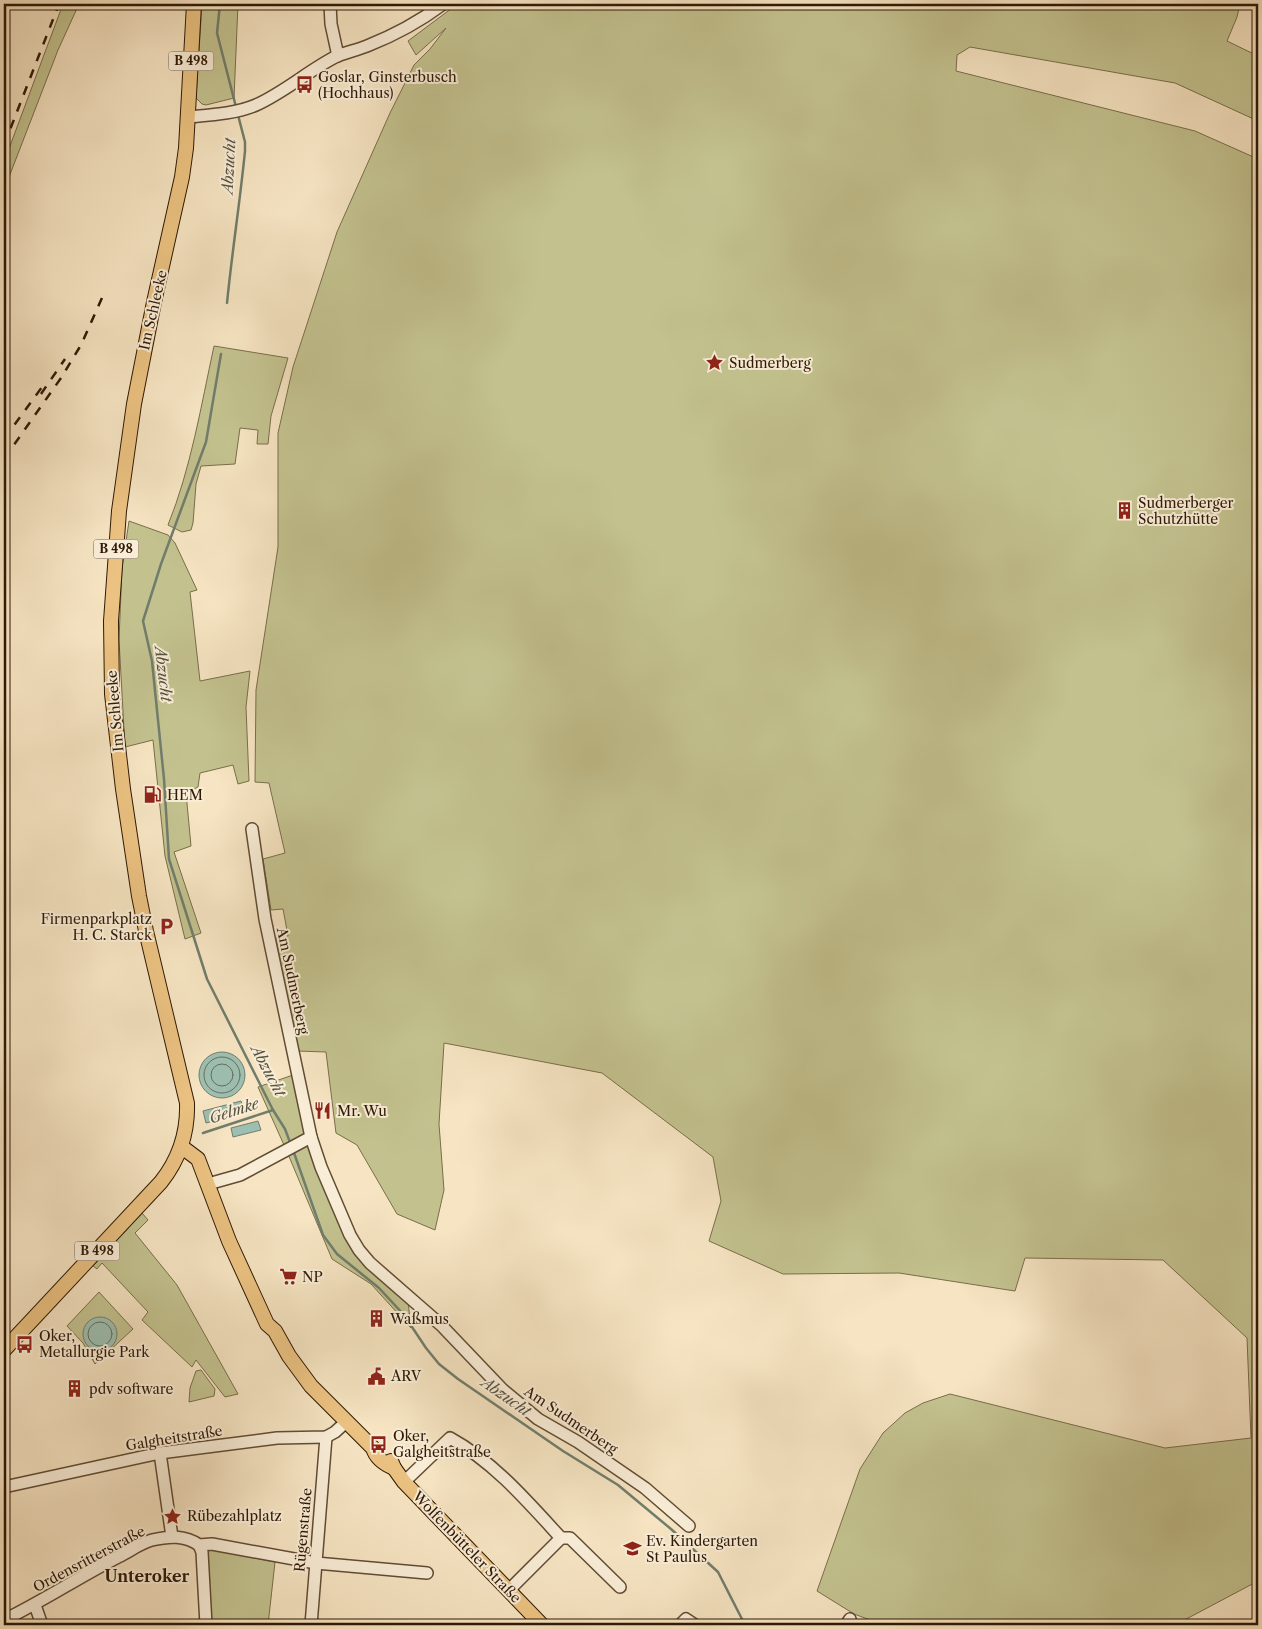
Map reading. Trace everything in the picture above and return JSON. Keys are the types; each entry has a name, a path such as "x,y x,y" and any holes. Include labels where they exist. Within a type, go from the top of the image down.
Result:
{"main road":[{"name":"Im Schleeke","path":"4,1350 161,1182 178,1158 186,1132 187,1103 146,931 128,830 112,694 111,621 119,511 128,437 141,364 182,177 188,117 194,4"},
{"name":"Wolfenbütteler Straße","path":"182,1147 198,1159 229,1242 262,1310 263,1317 267,1324 275,1331 289,1356 311,1386 373,1448 378,1458 394,1468 404,1482 542,1625"}],"street":[{"path":"330,4 331,24 338,56"},
{"path":"188,117 212,115 256,105 293,85 338,56 395,34 420,21 443,4"},
{"name":"Am Sudmerberg","path":"252,829 264,919 306,1140 321,1167 358,1250 370,1263 441,1325 503,1390 538,1418 578,1442 645,1488 689,1526"},
{"path":"208,1184 240,1175 306,1140"},
{"path":"326,1437 346,1422"},
{"name":"Galgheitstraße","path":"4,1487 160,1453 277,1438 326,1437"},
{"name":"Rügenstraße","path":"311,1625 326,1437"},
{"path":"404,1482 450,1438 477,1454 528,1502 561,1538"},
{"path":"160,1453 172,1537"},
{"name":"Ordensritterstraße","path":"4,1620 35,1605 90,1572 147,1542 172,1537 190,1539 199,1545 212,1544 316,1563 427,1573"},
{"path":"509,1590 561,1538 570,1538 620,1587"},
{"path":"199,1545 202,1552 206,1625"},
{"path":"35,1605 42,1625"}],"shaded area":[{"path":"63,4 79,4 58,50 4,190 4,162"},
{"path":"202,4 238,4 234,98 206,105 196,98"},
{"path":"462,4 1240,4 1227,41 1258,56 1258,121 1175,83 970,47 957,55 956,71 1195,131 1258,159 1258,1581 1175,1625 884,1625 854,1614 817,1591 860,1469 883,1433 905,1413 923,1403 950,1394 1165,1448 1251,1438 1247,1338 1163,1260 1025,1258 1015,1291 899,1273 783,1274 709,1241 721,1201 713,1157 602,1073 444,1043 439,1124 444,1190 435,1230 397,1214 357,1145 336,1133 326,1052 297,1051 276,938 288,936 283,909 271,910 263,859 285,853 269,783 255,782 256,690 278,547 278,433 293,367 337,232 390,113 414,65 430,49 446,28 416,55 408,41 452,8"},
{"path":"214,346 288,358 271,416 268,444 257,444 258,430 240,428 235,464 201,466 196,484 191,530 182,532 168,525 189,459"},
{"path":"129,521 168,535 175,543 197,590 190,592 200,681 250,671 246,707 249,781 238,784 233,765 200,773 198,787 186,793 191,846 174,852 201,933 185,939 165,856 153,740 125,747 119,640 122,568"},
{"path":"293,1075 318,1174 357,1256 408,1301 411,1328 371,1284 332,1259 258,1087"},
{"path":"142,1213 148,1220 135,1233 177,1285 238,1394 225,1397 196,1360 192,1367 142,1320 148,1312 102,1263 97,1269 93,1266"},
{"path":"99,1292 133,1329 95,1364 83,1343 67,1326"},
{"path":"201,1370 215,1389 214,1396 189,1402 190,1388 196,1371"},
{"path":"209,1549 275,1562 268,1625 210,1625 206,1552"}],"water":[{"path":"222,1052 235,1056 241,1062 245,1075 241,1088 235,1094 222,1098 209,1094 203,1088 199,1075 203,1062 209,1056"},
{"path":"241,1101 245,1113 206,1123 203,1111"},
{"path":"258,1121 261,1130 233,1137 231,1128"},
{"path":"100,1317 107,1318 112,1322 116,1327 116,1341 112,1346 107,1350 100,1351 93,1350 88,1346 84,1341 83,1334 84,1327 88,1322 93,1318"}],"waterway":[{"name":"Abzucht","path":"220,4 217,33 236,107"},
{"name":"Abzucht","path":"227,303 245,151 245,142 238,115"},
{"name":"Abzucht","path":"221,354 206,442 161,564 143,621 152,661 164,779 169,859 207,979 273,1110 285,1129 291,1145"},
{"name":"Gelmke","path":"203,1133 273,1110"},
{"name":"Abzucht","path":"293,1150 323,1235 337,1254 379,1288 404,1315 439,1364 563,1451 618,1485 671,1529 718,1572 745,1625"}],"railway":[{"path":"4,145 59,4"},
{"path":"4,459 61,378 81,345 102,298"},
{"path":"41,394 65,359"},
{"path":"4,439 42,387"}],"place":[{"name":"Goslar, Ginsterbusch (Hochhaus)","path":"304,85"},
{"name":"Sudmerberg","path":"715,363"},
{"name":"Sudmerberger Schutzhütte","path":"1124,511"},
{"name":"HEM","path":"153,795"},
{"name":"Firmenparkplatz H. C. Starck","path":"166,927"},
{"name":"Mr. Wu","path":"323,1111"},
{"name":"NP","path":"288,1277"},
{"name":"Waßmus","path":"376,1319"},
{"name":"Oker, Metallurgie Park","path":"25,1344"},
{"name":"ARV","path":"377,1376"},
{"name":"pdv software","path":"75,1389"},
{"name":"Oker, Galgheitstraße","path":"379,1444"},
{"name":"Rübezahlplatz","path":"173,1516"},
{"name":"Ev. Kindergarten St Paulus","path":"632,1549"}],"district":[{"name":"Unteroker","path":"147,1576"}]}
